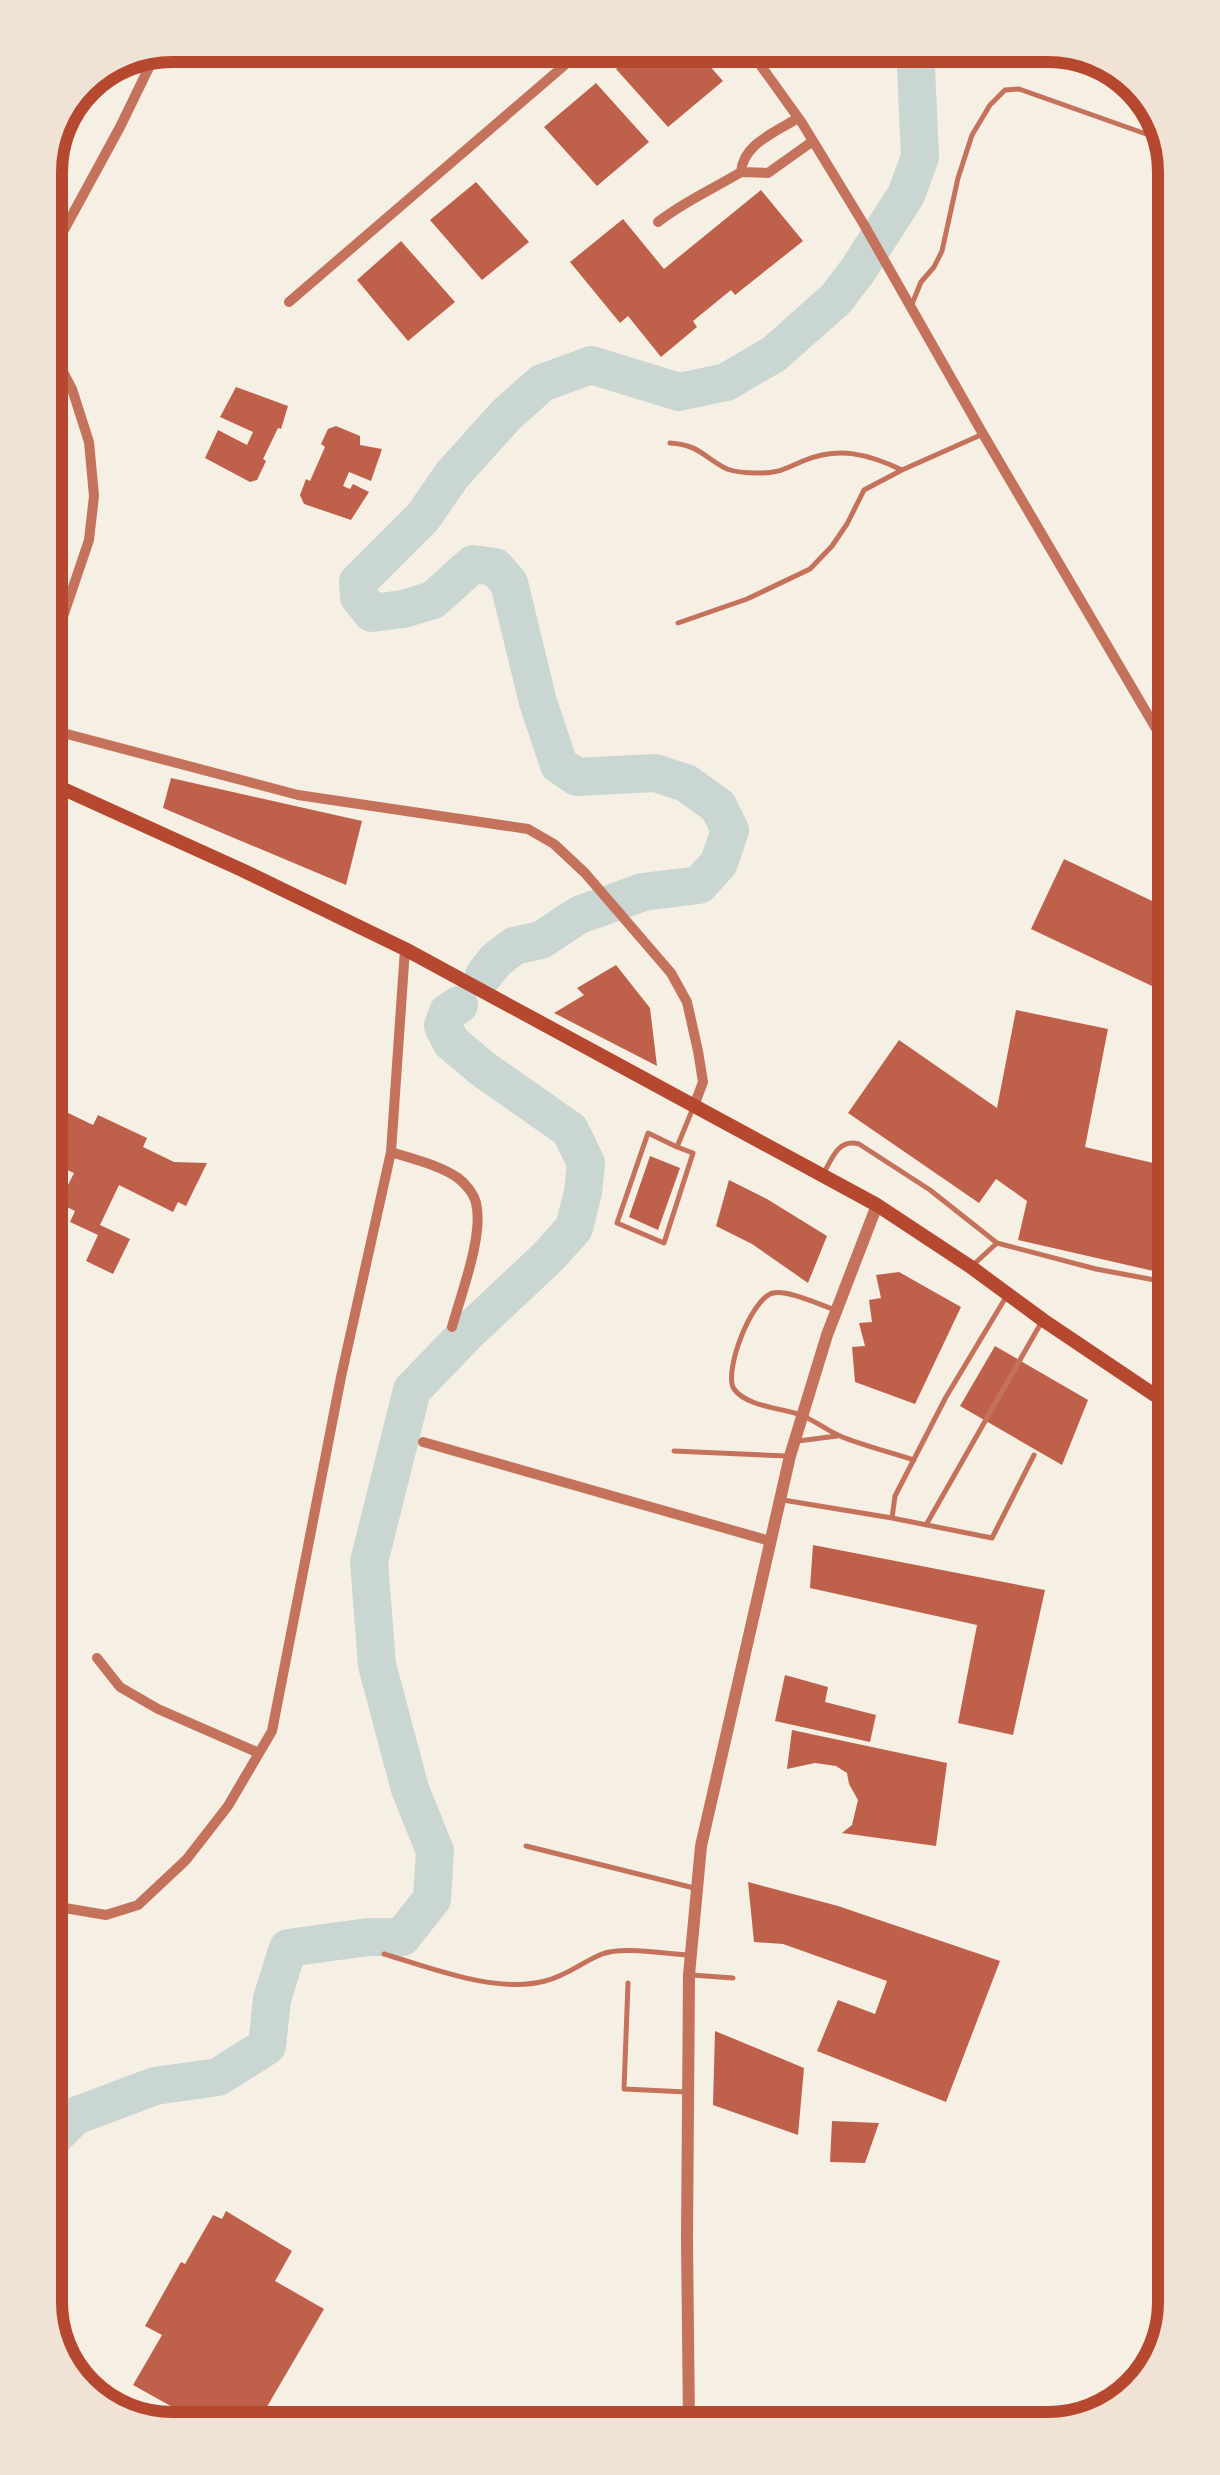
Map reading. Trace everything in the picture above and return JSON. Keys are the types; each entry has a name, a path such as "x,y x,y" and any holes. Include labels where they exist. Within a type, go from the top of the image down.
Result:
{"main road":[{"path":"63,789 405,949 877,1205 1042,1320 1158,1394"}],"street":[{"path":"289,302 567,63"},
{"path":"759,63 813,141 1158,731"},
{"path":"63,232 150,65"},
{"path":"740,172 749,149 798,118"},
{"path":"658,222 740,172 768,173 813,141"},
{"path":"63,372 89,442 94,496 88,540 63,616"},
{"path":"63,733 298,796 528,829 554,844 585,873 670,974 688,1002 703,1082 694,1106"},
{"path":"63,1908 106,1915 138,1905 186,1860 228,1806 272,1731 391,1152 405,949"},
{"path":"391,1152 459,1179 476,1198 478,1218 471,1260 452,1327"},
{"path":"689,2412 689,1975 700,1846 790,1456 836,1310 877,1205"},
{"path":"424,1442 770,1541"},
{"path":"97,1658 120,1686 158,1709 259,1754"}],"lane":[{"path":"911,307 942,251 972,134 1004,90 1019,89 1150,135"},
{"path":"678,623 746,599 810,569 848,524 864,490 984,434"},
{"path":"670,443 702,451 729,470 758,474 782,472 804,460 845,451 876,458 902,470"},
{"path":"677,1146 694,1106"},
{"path":"648,1132 677,1146 693,1154 664,1243 617,1223 648,1132"},
{"path":"823,1176 835,1152 850,1141 930,1190 997,1243 1158,1281"},
{"path":"970,1267 997,1243"},
{"path":"836,1310 774,1293 760,1300 747,1320 738,1346 731,1380 734,1389 748,1400 802,1416 840,1436 914,1460"},
{"path":"892,1518 895,1496 946,1397 1008,1294"},
{"path":"926,1525 1042,1320"},
{"path":"795,1441 840,1436"},
{"path":"674,1451 790,1456"},
{"path":"780,1499 992,1538 1034,1455"},
{"path":"526,1846 697,1889"},
{"path":"384,1954 468,1978 509,1984 544,1982 614,1950 690,1956"},
{"path":"689,1975 733,1978"},
{"path":"628,1983 624,2089 689,2092"}],"building":[{"path":"623,63 707,63 723,81 668,127 616,69"},
{"path":"596,83 649,142 597,186 544,127"},
{"path":"476,182 529,242 482,280 430,220"},
{"path":"761,190 803,241 735,295 731,290 693,321 697,327 661,357 628,316 620,323 570,262 623,219 664,269"},
{"path":"401,241 455,302 408,341 357,280"},
{"path":"236,387 288,406 257,480 250,482 205,458 218,430 247,445 253,432 220,417"},
{"path":"336,426 360,436 360,445 382,449 371,481 349,472 343,486 350,489 353,484 369,492 351,520 304,504 300,495 325,447 321,444 328,429"},
{"path":"171,778 362,821 346,885 163,808"},
{"path":"1064,859 1158,904 1158,972 1152,986 1031,929"},
{"path":"616,965 650,1008 657,1066 554,1013 584,995 577,988"},
{"path":"1016,1010 1108,1029 1085,1147 1158,1164 1158,1272 1018,1240 1027,1201 996,1179 979,1203 848,1113 899,1040 997,1108"},
{"path":"63,1110 93,1125 98,1115 147,1138 143,1147 174,1162 207,1163 186,1206 178,1202 173,1212 119,1185 100,1225 130,1239 113,1274 86,1261 98,1235 70,1222 75,1211 63,1205 63,1195 74,1173 63,1168"},
{"path":"650,1156 680,1168 658,1230 629,1217"},
{"path":"729,1180 827,1236 808,1283 752,1244 716,1226"},
{"path":"899,1272 961,1307 915,1404 855,1382 852,1347 865,1346 859,1323 872,1322 869,1300 881,1298 876,1275"},
{"path":"995,1346 1088,1400 1062,1465 960,1406"},
{"path":"813,1545 1045,1590 1013,1735 958,1723 977,1625 810,1588"},
{"path":"785,1675 828,1687 825,1702 876,1715 870,1742 775,1721"},
{"path":"792,1730 947,1763 936,1846 842,1833 852,1825 858,1800 847,1773 836,1766 815,1763 787,1769"},
{"path":"748,1882 838,1906 1000,1961 946,2102 817,2051 838,2000 875,2014 887,1981 783,1944 754,1942"},
{"path":"715,2031 804,2068 798,2135 713,2105"},
{"path":"832,2121 879,2123 865,2163 830,2162"},
{"path":"226,2211 292,2251 275,2281 324,2309 264,2412 181,2412 133,2385 162,2335 145,2326 213,2215 222,2219"}],"waterway":[{"path":"484,975 514,946 541,940 579,915 643,892 699,885 719,863 730,830 718,806 686,783 655,773 577,777 559,765 538,702 509,583 495,567 473,564 433,600 372,613 359,597 358,582 423,517 452,475 507,414 542,383 591,365 679,392 726,382 774,354 836,299 906,195 920,157 916,63"},
{"path":"63,2128 75,2116 155,2086 218,2077 267,2046 272,1999 288,1948 368,1937 402,1937 432,1899 435,1851 410,1789 377,1665 369,1562 412,1390 574,1228 586,1163 570,1130 451,1042 443,1026 448,1012 459,1005"}]}
